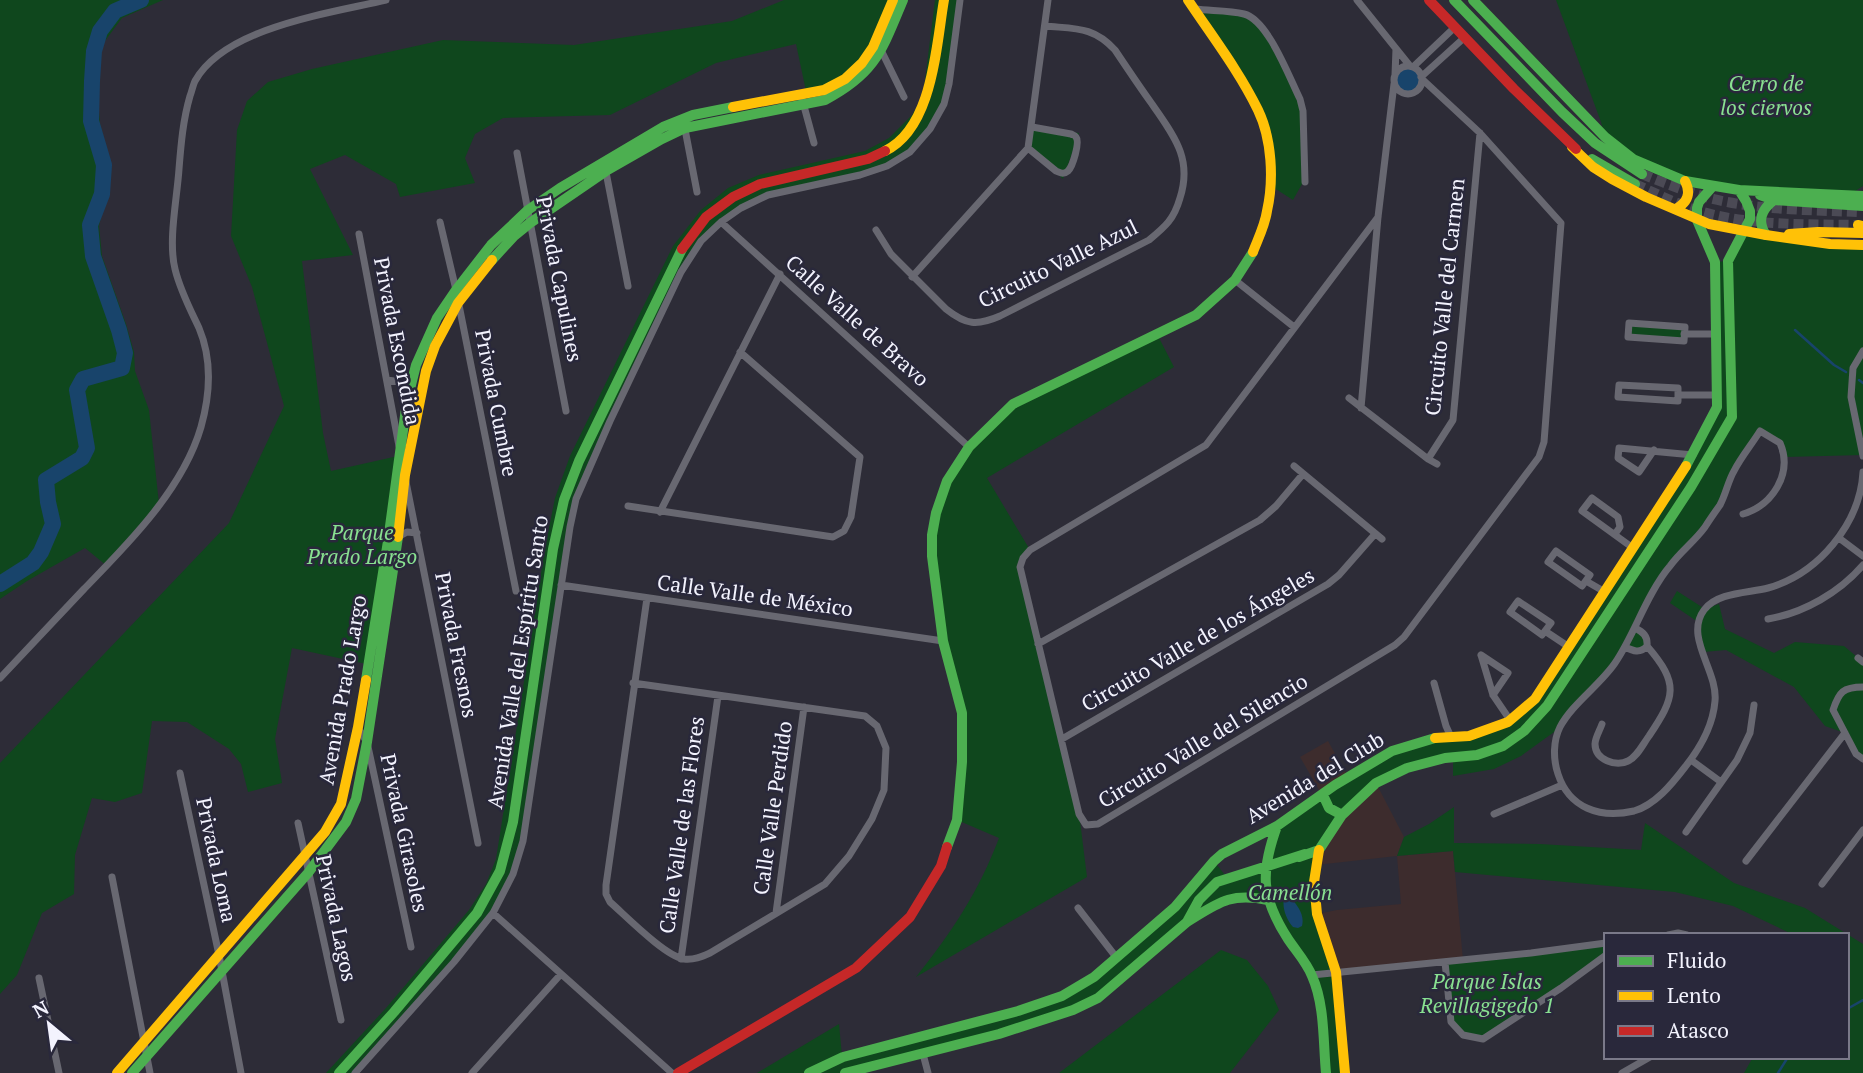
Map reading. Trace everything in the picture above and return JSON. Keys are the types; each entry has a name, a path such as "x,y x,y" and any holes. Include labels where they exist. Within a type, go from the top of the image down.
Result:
{"street":[{"path":"0,678 141,527 182,473 201,429 209,380 207,355 200,332 179,286 172,251 184,118 195,81 213,60 236,44 263,31 286,23 386,0"},
{"name":"Avenida Prado Largo","path":"132,1073 308,873 346,822 356,799 367,742 405,475 426,371 435,346 458,303 514,236 605,166 663,127 802,100 825,100 845,91 865,75 882,52 884,32 893,0"},
{"name":"Avenida Prado Largo","path":"802,100 845,79 862,63 903,0"},
{"name":"Avenida Valle del Espíritu Santo","path":"339,1073 477,913 500,870 513,822 553,549 564,500 579,461 681,250 706,217 760,184 868,159 895,146 917,119 927,96 944,0"},
{"path":"355,1073 454,962 493,913 513,874 523,841 576,499 681,272 701,241 741,208 768,195 860,175 887,166 910,152 930,129 944,104 960,0"},
{"path":"912,277 1028,148 1048,0"},
{"path":"678,1073 856,968 910,916 941,866 957,820 962,762 962,713 943,640 932,556 932,534 947,481 969,447 1013,404 1196,315 1235,280 1252,254 1267,215 1271,175 1268,144 1259,112 1188,0"},
{"name":"Circuito Valle del Silencio","path":"1357,0 1438,95 1480,133 1562,223 1544,442 1539,457 1404,637 1395,645 1098,824 1086,825 1079,814 1038,644 1020,567 1023,558 1030,550 1206,445 1378,218"},
{"path":"1429,0 1592,167 1612,179 1697,220 1724,228 1830,244 1863,244"},
{"path":"1454,0 1595,143 1642,174"},
{"path":"1473,0 1585,118 1633,159 1685,181 1713,186 1745,191 1863,196"},
{"path":"1195,9 1244,14 1256,19 1265,30 1300,99 1303,111 1305,182"},
{"name":"Circuito Valle Azul","path":"876,230 891,254 912,277 956,317 977,323 988,321 1149,240 1174,216 1185,179 1184,165 1180,149 1164,122 1104,38 1083,29 1045,26"},
{"path":"1417,72 1460,32"},
{"path":"1417,72 1460,32"},
{"path":"1361,408 1396,48"},
{"path":"882,52 904,97"},
{"path":"1395,75 1401,68 1417,72"},
{"path":"1394,84 1399,91 1412,93 1421,85 1417,72"},
{"name":"Circuito Valle del Silencio","path":"1417,90 1438,95"},
{"path":"1391,107 1405,93"},
{"path":"1548,97 1575,116 1585,118"},
{"path":"802,100 814,143"},
{"path":"684,123 697,192"},
{"path":"1028,148 1062,173 1067,172 1070,167 1078,145 1076,136 1071,134 1032,127"},
{"name":"Circuito Valle del Carmen","path":"1428,459 1453,420 1480,133"},
{"path":"1572,147 1635,184"},
{"name":"Privada Capulines","path":"517,153 566,411"},
{"path":"605,166 628,286"},
{"name":"Avenida Prado Largo","path":"117,1073 325,832 341,804 358,727 407,401 416,365 437,318 491,245 528,211 560,188 605,166"},
{"path":"1676,209 1687,202 1689,195 1685,181"},
{"path":"1697,220 1699,201 1713,186"},
{"path":"1745,191 1774,200 1861,210"},
{"name":"Avenida del Club","path":"1319,849 1342,815 1376,783 1401,769 1445,758 1477,755 1503,746 1524,731 1546,706 1691,487 1732,417 1728,261 1731,250 1751,216 1745,191"},
{"path":"1774,200 1764,207 1759,219 1760,227 1770,236 1861,228"},
{"name":"Avenida del Club","path":"809,1073 842,1057 1018,1011 1062,996 1094,977 1175,907 1222,854 1274,829 1348,777 1392,751 1436,738 1469,736 1510,720 1535,699 1692,455 1717,407 1715,262 1697,220"},
{"name":"Privada Cumbre","path":"440,222 516,591"},
{"name":"Calle Valle de Bravo","path":"721,222 969,447"},
{"name":"Privada Escondida","path":"359,234 400,454"},
{"path":"660,512 780,274"},
{"path":"1235,280 1294,327"},
{"path":"1629,323 1685,327 1684,334 1684,341 1628,337 1629,323"},
{"path":"1684,334 1717,334"},
{"path":"1863,351 1853,368 1851,397 1863,456"},
{"path":"628,506 833,537 845,531 851,517 860,457 740,352"},
{"path":"387,380 401,383 413,378"},
{"path":"1619,385 1678,388 1678,395 1678,401 1618,397 1619,385"},
{"path":"1678,395 1717,395"},
{"name":"Circuito Valle del Carmen","path":"1349,398 1437,464"},
{"path":"1743,514 1766,501 1778,487 1784,468 1785,457 1780,443 1760,431 1734,470 1720,503 1653,592 1625,647 1609,671 1560,727 1555,748 1555,765 1562,785 1570,797 1584,807 1606,814 1636,811 1660,797 1691,760 1709,732 1715,699 1698,622 1705,609 1720,599 1770,588 1789,580 1820,558 1839,538 1856,508 1863,472"},
{"path":"1654,450 1639,472 1618,458 1619,448 1654,450 1692,455"},
{"name":"Privada Fresnos","path":"400,454 478,843"},
{"name":"Circuito Valle de los Ángeles","path":"1062,739 1328,584 1378,536 1294,466"},
{"path":"1038,644 1260,520 1276,506 1303,474"},
{"path":"1615,534 1620,527 1618,517 1591,498 1582,511 1633,548"},
{"path":"398,537 407,532 417,533"},
{"path":"1839,538 1863,556"},
{"path":"1556,551 1590,575 1586,580 1581,586 1548,562 1556,551"},
{"path":"1768,619 1798,610 1832,593 1863,565"},
{"path":"1619,571 1630,578"},
{"path":"1586,580 1605,592"},
{"name":"Calle Valle de México","path":"561,585 943,640"},
{"path":"633,684 865,716 877,726 886,748 884,790 872,819 849,856 825,884 696,959 681,958 666,951 610,902 606,894 633,684 647,598"},
{"path":"1518,601 1550,623 1545,631 1542,635 1510,612 1518,601"},
{"path":"1602,724 1595,742 1598,753 1613,763 1625,763 1635,756 1666,710 1670,683 1661,663 1647,646 1644,633 1635,628"},
{"path":"1545,631 1569,648"},
{"path":"1625,647 1639,651 1647,646"},
{"path":"1493,695 1508,673 1481,654 1493,695 1510,720"},
{"path":"1434,683 1451,737"},
{"path":"1863,687 1851,687 1838,695 1833,710 1856,754 1863,759"},
{"name":"Calle Valle de las Flores","path":"681,958 718,696"},
{"path":"1535,699 1546,706"},
{"path":"1685,832 1737,760 1750,733 1754,705"},
{"name":"Calle Valle Perdido","path":"776,913 804,707"},
{"name":"Privada Girasoles","path":"358,727 367,742 411,947"},
{"path":"1746,860 1844,733"},
{"path":"1691,760 1721,782"},
{"name":"Privada Loma","path":"180,773 241,1073"},
{"path":"1494,814 1562,785"},
{"path":"1323,795 1329,808 1342,815"},
{"name":"Privada Lagos","path":"298,823 341,1020"},
{"path":"1274,829 1265,867 1265,886 1272,914 1312,975 1320,1011 1326,1073"},
{"path":"1822,884 1863,830"},
{"path":"1187,922 1204,890 1217,882 1319,849"},
{"path":"1319,849 1315,857 1314,882 1317,914 1336,972 1345,1073"},
{"path":"112,877 150,1073"},
{"path":"845,1073 999,1034 1073,1010 1098,998 1187,922 1222,901 1239,895 1252,895 1268,900"},
{"path":"1078,908 1116,957"},
{"path":"493,913 672,1073"},
{"path":"1312,975 1604,943"},
{"path":"1445,962 1451,1022 1463,1035 1483,1039 1604,956"},
{"path":"472,1073 561,974"},
{"path":"39,978 59,1073"},
{"path":"923,1054 928,1073"},
{"path":"1622,1073 1646,1059"}],"shaded area":[{"path":"1328,741 1348,777 1322,795 1300,757"},
{"path":"1376,783 1404,837 1397,856 1316,865 1328,834"},
{"path":"1453,851 1463,960 1336,972 1317,914 1401,904 1397,856"}],"green space":[{"path":"0,0 163,0 122,18 102,45 97,88 100,124 108,154 110,176 99,226 102,256 126,324 134,352 135,371 149,410 159,504 107,566 85,548 0,599"},
{"name":"Parque Prado Largo","path":"784,0 893,0 873,47 845,79 806,91 796,44 716,63 610,115 503,118 475,134 465,158 475,183 400,197 396,184 345,155 310,169 353,255 302,261 323,433 331,471 398,456 371,665 292,648 275,739 282,783 248,792 241,764 229,749 187,722 152,721 142,793 115,802 92,798 75,855 74,894 42,913 17,975 0,994 0,763 229,523 284,406 252,287 231,236 237,130 247,101 268,82 312,69 443,40 574,45 732,21"},
{"path":"935,0 960,0 944,104 910,152 887,166 768,195 741,208 701,241 681,272 576,499 523,841 513,874 493,913 355,1073 326,1073 386,1008 469,910 486,884 496,859 555,498 570,456 673,246 701,210 728,188 759,175 865,151 889,138 912,115 923,96"},
{"name":"Cerro de los ciervos","path":"1556,0 1863,0 1863,186 1849,195 1750,192 1657,169 1605,137"},
{"path":"1195,9 1244,14 1256,19 1300,99 1306,177 1293,200 1271,186 1259,112"},
{"path":"1033,128 1079,133 1063,179 1029,148"},
{"name":"Camellón","path":"1743,231 1863,245 1863,455 1785,457 1783,450 1760,431 1734,470 1720,503 1670,566 1635,627 1646,636 1643,650 1625,647 1561,727 1521,756 1494,769 1453,776 1453,758 1407,768 1337,814 1315,857 1314,882 1336,973 1345,1073 1326,1073 1315,983 1265,899 1222,901 1098,998 1073,1010 845,1073 757,1073 839,1024 842,1056 1062,996 1175,908 1214,861 1228,879 1263,868 1278,826 1392,751 1469,736 1508,722 1550,678 1717,408 1715,262 1728,261"},
{"path":"1629,323 1685,327 1684,341 1628,337"},
{"path":"1157,334 1174,367 987,478 1030,550 1020,568 1079,813 1087,877 916,977 964,911 999,838 957,820 962,713 943,641 932,556 936,513 969,447 1013,404"},
{"path":"1677,591 1705,609 1719,604 1725,629 1774,653 1795,642 1844,646 1863,662 1863,759 1845,733 1825,726 1794,687 1726,650 1703,652 1698,622 1670,603"},
{"path":"1454,807 1454,843 1540,844 1641,850 1645,823 1734,883 1805,908 1845,933 1790,933 1733,906 1675,892 1455,872 1453,851 1397,856 1404,837"},
{"path":"1849,935 1863,944 1863,1073 1744,1073 1752,1059 1849,1059"},
{"name":"Parque Islas Revillagigedo 1","path":"1604,943 1604,956 1483,1039 1463,1035 1451,1022 1445,962"},
{"path":"1221,950 1247,960 1268,986 1279,1010 1230,1073 1059,1073"}],"water":[{"path":"1408,66 1418,70 1422,80 1418,90 1408,94 1398,90 1394,80 1398,70"},
{"path":"1291,897 1302,918 1302,926 1298,928 1293,927 1284,909 1284,898"}],"waterway":[{"path":"0,584 33,563 41,552 53,524 46,480 82,458 87,448 77,390 83,379 122,368 125,353 93,256 90,225 102,194 104,165 91,121 92,81 94,51 100,31 115,11 141,0"},
{"path":"1795,330 1834,365 1846,372"},
{"path":"1859,380 1863,383"},
{"path":"1849,1008 1863,1000"},
{"path":"1778,1073 1787,1059"}],"tunnel":[{"path":"1642,174 1692,193 1727,202 1783,209 1857,212"},
{"path":"1635,184 1690,208 1730,218 1773,223 1858,225"}],"traffic: fast":[{"path":"492,260 530,223 606,171 662,139 685,128 825,100 842,90 867,70 875,59 903,0"},
{"path":"1454,0 1595,143 1642,174"},
{"path":"1473,0 1605,137 1633,159 1685,181 1739,190 1863,196"},
{"path":"366,680 407,401 416,365 437,318 491,245 528,210 663,127 693,115 733,107"},
{"path":"1592,159 1635,184"},
{"path":"1686,466 1717,407 1715,262 1697,220 1699,202 1713,186"},
{"path":"1299,857 1319,850 1342,815 1376,783 1407,768 1445,758 1477,755 1503,746 1524,731 1547,706 1691,487 1732,417 1728,261 1750,219 1750,211 1739,190"},
{"path":"1760,195 1774,200 1863,206"},
{"path":"1766,235 1761,220 1766,208 1774,200"},
{"path":"339,1073 477,913 500,871 513,822 553,549 564,500 579,461 682,249"},
{"path":"947,847 957,820 962,762 962,713 943,641 932,556 936,513 947,481 969,447 1013,404 1196,315 1235,280 1253,252"},
{"path":"132,1073 308,873 346,822 356,799 367,742 398,537"},
{"path":"809,1073 843,1057 1018,1011 1062,996 1094,977 1175,907 1222,854 1277,826 1335,785 1392,751 1435,738"},
{"path":"1323,795 1329,808 1342,815"},
{"path":"1277,826 1266,871 1268,897 1279,924 1307,966 1316,987 1321,1011 1326,1073"},
{"path":"845,1073 999,1034 1073,1010 1098,998 1187,922 1199,900 1217,882 1305,854"},
{"path":"1187,922 1234,898 1268,900"}],"traffic: slow":[{"path":"733,107 824,90 845,79 862,63 873,47 893,0"},
{"path":"885,151 901,140 923,105 930,84 944,0"},
{"path":"1188,0 1242,81 1263,121 1271,173 1265,221 1253,252"},
{"path":"1572,147 1593,167 1612,179 1709,224 1830,244 1863,245"},
{"path":"1676,209 1687,197 1685,181"},
{"path":"1858,225 1863,226"},
{"path":"1789,234 1863,233"},
{"path":"398,537 405,475 426,371 435,346 458,303 492,260"},
{"path":"1435,738 1469,736 1508,722 1535,699 1686,466"},
{"path":"117,1073 325,832 341,804 366,680"},
{"path":"1319,850 1314,882 1317,914 1336,972 1345,1073"}],"traffic: jam":[{"path":"1429,0 1576,149"},
{"path":"682,249 706,217 733,197 760,184 868,159 885,151"},
{"path":"678,1073 856,968 910,917 941,866 947,847"}]}
